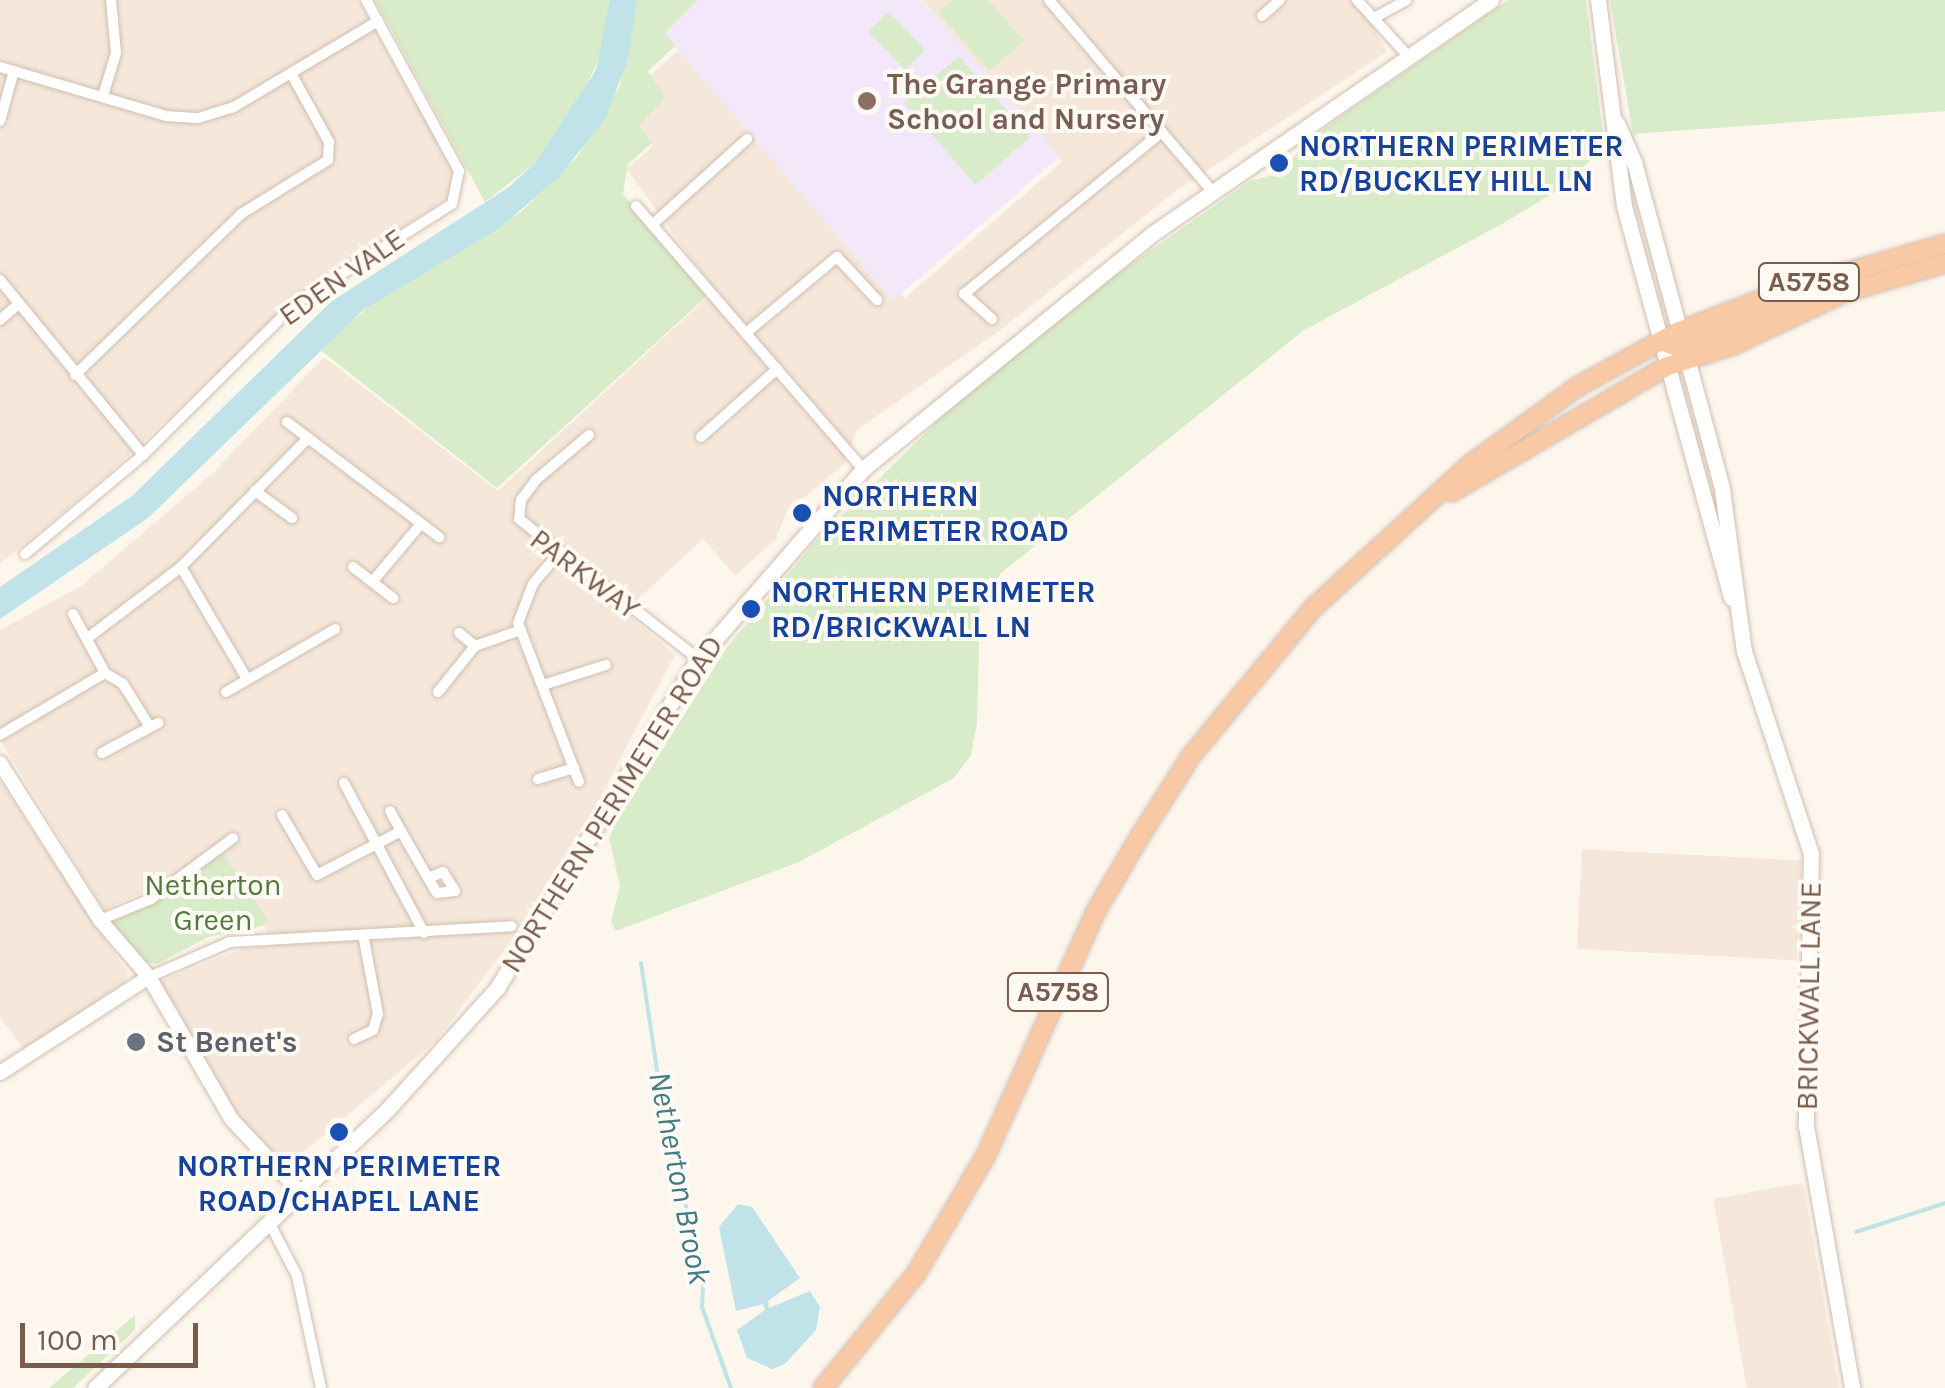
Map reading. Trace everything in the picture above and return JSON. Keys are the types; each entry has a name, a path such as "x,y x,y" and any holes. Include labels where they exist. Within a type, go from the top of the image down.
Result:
{"highway":[{"name":"A5758","path":"823,1388 916,1274 986,1155 1096,911 1191,756 1313,608 1528,419 1838,272 1945,244"},
{"name":"A5758","path":"1438,500 1674,348 1781,306 1945,263"}],"main road":[{"name":"NORTHERN PERIMETER ROAD","path":"95,1388 386,1111 497,988 698,658 863,469 1042,318 1212,191 1491,0"},
{"name":"BRICKWALL LANE","path":"1598,0 1618,123 1736,611 1764,722 1810,854 1806,1126 1852,1388"}],"street":[{"path":"103,96 116,53 111,0"},
{"name":"EDEN VALE","path":"25,554 143,455 296,303 444,209 458,193 459,171 366,0"},
{"path":"1049,0 1212,191"},
{"path":"1262,16 1280,0"},
{"path":"1357,0 1408,56"},
{"path":"1374,18 1406,0"},
{"path":"0,67 166,116 198,118 234,108 378,22"},
{"path":"0,121 14,71"},
{"path":"75,375 241,214 328,160 329,142 292,74"},
{"path":"992,318 964,294 1162,132"},
{"path":"652,224 747,138"},
{"path":"636,206 863,469"},
{"path":"746,333 836,256 877,300"},
{"path":"0,280 16,306 143,455"},
{"path":"0,320 16,306"},
{"path":"701,437 777,369"},
{"path":"287,422 440,537"},
{"name":"PARKWAY","path":"589,435 522,500 524,528 698,658"},
{"path":"89,637 181,567 308,438"},
{"path":"256,491 292,518"},
{"path":"372,582 420,525"},
{"path":"558,554 521,604 521,630 579,782"},
{"path":"181,567 247,680"},
{"path":"353,567 393,598"},
{"path":"73,614 89,637 105,673 123,684 154,725 102,752"},
{"path":"226,692 335,630"},
{"path":"438,692 474,646 521,630"},
{"path":"459,633 474,646"},
{"path":"543,685 606,665"},
{"path":"0,735 105,673"},
{"path":"0,763 100,920 149,977 232,1120 300,1192"},
{"path":"538,779 574,768"},
{"path":"344,783 424,933"},
{"path":"390,811 428,878"},
{"path":"282,815 317,875 401,831"},
{"path":"100,920 151,899 233,838"},
{"path":"0,1072 149,977 230,942 364,939 512,926"},
{"path":"354,1039 373,1030 378,1014 364,939"},
{"path":"269,1222 297,1276 321,1388"}],"shaded area":[{"path":"0,0 358,0 457,176 452,195 302,294 105,477 0,564"},
{"name":"The Grange Primary School and Nursery","path":"698,0 921,0 1060,156 893,301 664,34"},
{"path":"922,0 1358,0 1387,52 1176,191 1003,328 857,430 844,464 786,513 776,539 735,576 703,539 625,611 675,655 594,808 508,945 437,1040 286,1167 231,1110 160,981 241,949 273,946 264,926 215,860 104,910 0,740 0,630 81,586 214,472 324,357 498,491 714,291 627,169 653,146 637,126 647,78 681,48 905,298 1062,162"},
{"path":"0,781 127,972 127,980 26,1052 0,1017"},
{"path":"1582,849 1802,861 1796,960 1577,949"},
{"path":"1803,1183 1839,1388 1747,1388 1713,1199"}],"green space":[{"path":"375,0 610,0 602,53 576,106 535,163 485,202"},
{"path":"637,0 698,0 665,33 675,46 648,71 665,98 639,126 652,143 628,164 623,194 708,295 497,488 319,349 380,297 522,211 578,156 620,85"},
{"path":"952,0 988,0 1024,41 989,71 938,12"},
{"path":"1508,0 1586,0 1604,142 1595,156 1558,190 1502,224 1304,330 1001,573 980,603 977,723 971,755 954,778 799,862 616,931 611,922 620,886 609,838 617,820 728,646 813,544 979,380 1058,315 1250,181 1281,173 1306,141"},
{"path":"1610,0 1945,0 1945,111 1633,134"},
{"path":"889,12 925,51 905,70 869,31"},
{"path":"959,56 1030,138 976,185 905,103"},
{"name":"Netherton Green","path":"220,850 267,919 263,926 208,937 157,964 145,962 111,922 156,900"},
{"path":"135,1315 135,1330 73,1388 49,1388"}],"water":[{"path":"610,0 637,0 628,59 605,119 559,177 498,229 363,310 148,518 0,619 0,587 132,496 332,301 509,187 535,163 596,70"},
{"path":"738,1204 752,1207 800,1278 768,1301 769,1308 810,1291 820,1307 816,1330 785,1364 772,1369 747,1358 737,1330 765,1310 763,1304 736,1311 719,1227"}],"waterway":[{"name":"Netherton Brook","path":"641,963 668,1144 704,1269 702,1307 731,1388"},
{"path":"1856,1232 1945,1203"}],"place":[{"name":"The Grange Primary School and Nursery","path":"867,101"},
{"name":"NORTHERN PERIMETER RD/BUCKLEY HILL LN","path":"1279,163"},
{"name":"NORTHERN PERIMETER ROAD","path":"802,513"},
{"name":"NORTHERN PERIMETER RD/BRICKWALL LN","path":"751,609"},
{"name":"St Benet's","path":"136,1042"},
{"name":"NORTHERN PERIMETER ROAD/CHAPEL LANE","path":"339,1132"}]}
